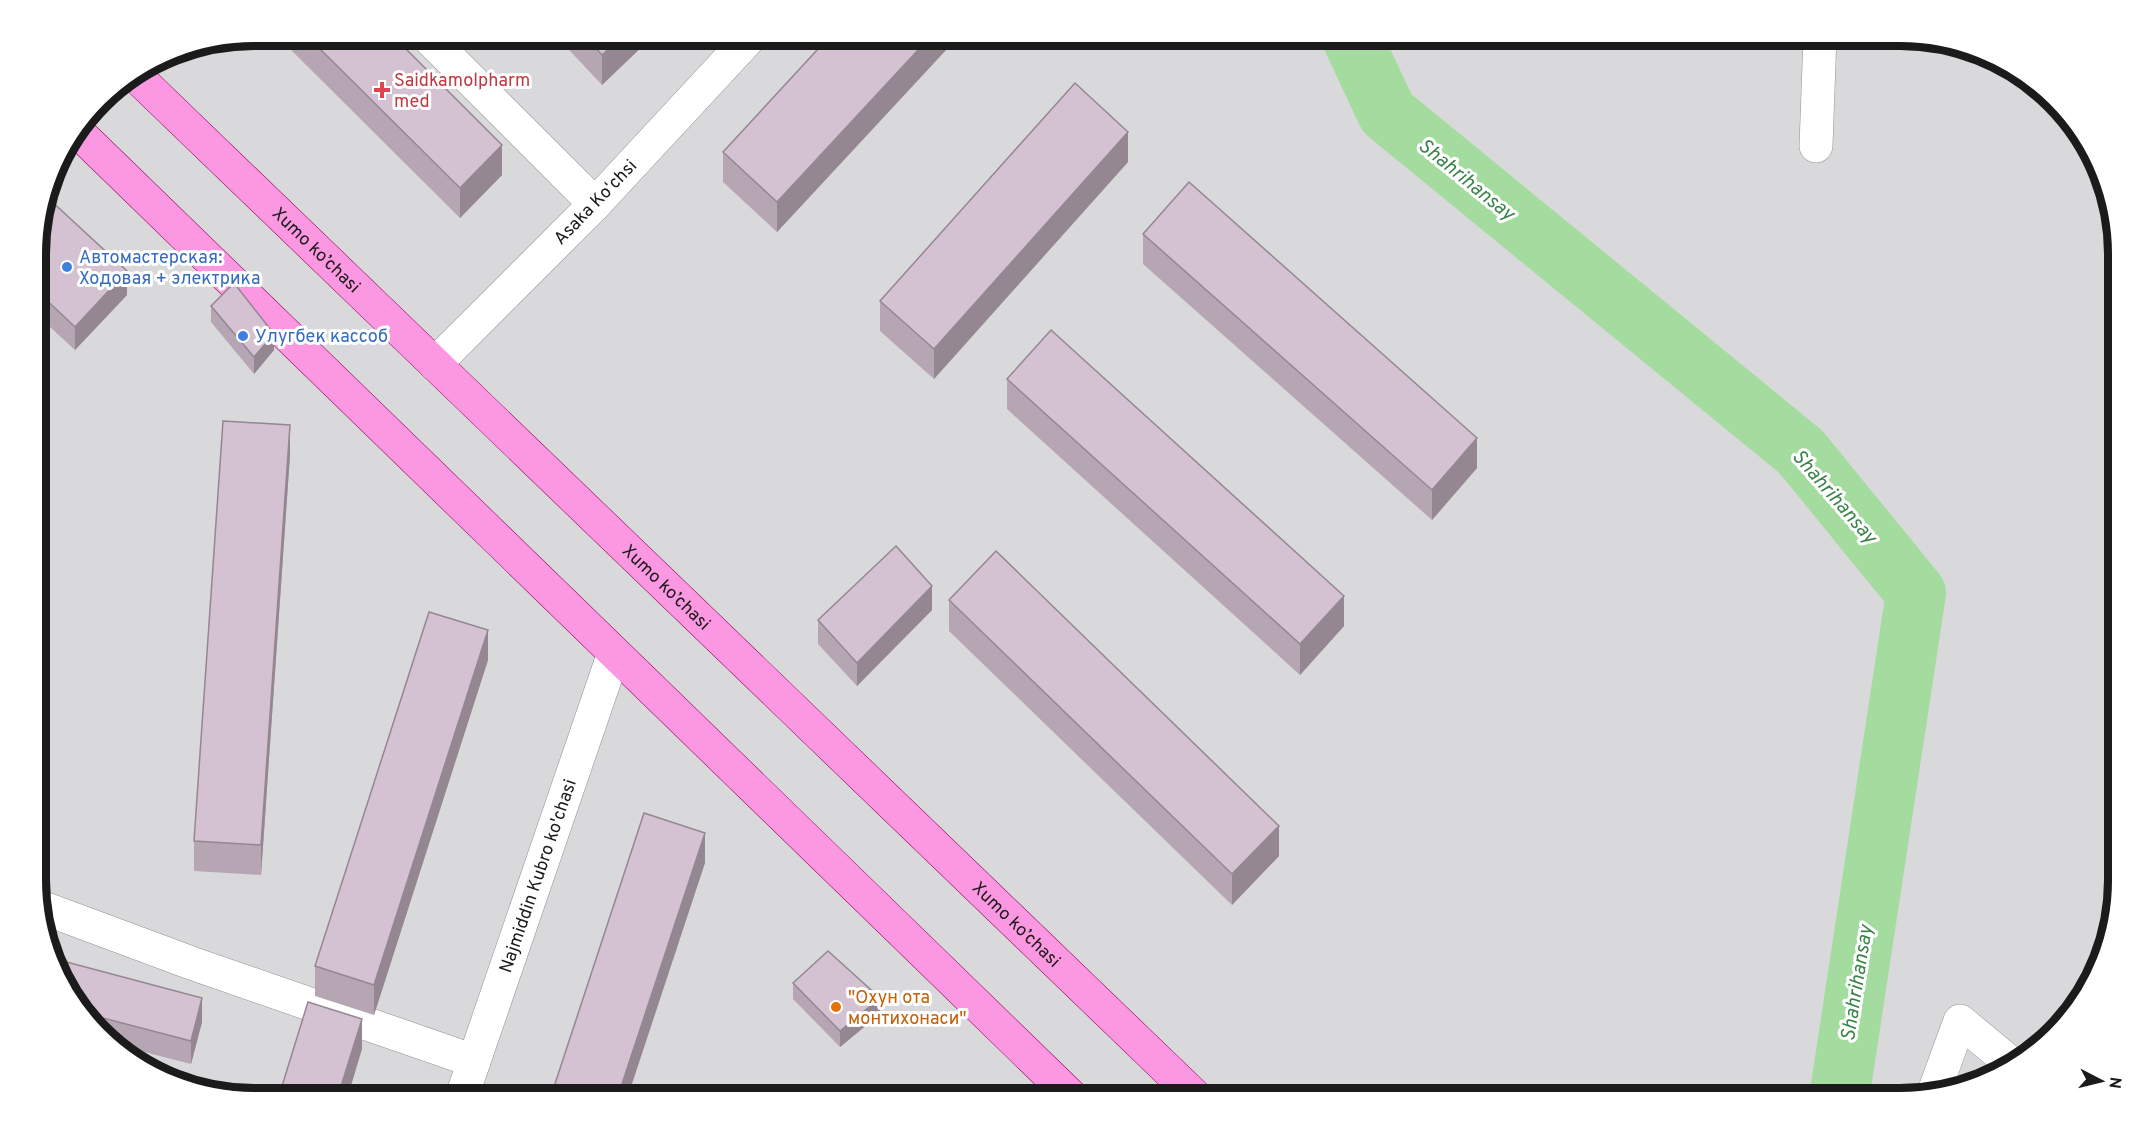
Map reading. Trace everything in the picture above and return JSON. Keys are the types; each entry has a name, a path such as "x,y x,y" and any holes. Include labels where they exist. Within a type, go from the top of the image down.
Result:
{"main road":[{"name":"Xumo ko’chasi","path":"141,81 1187,1088"},
{"path":"83,137 1063,1088"}],"street":[{"path":"437,46 595,204"},
{"name":"Asaka Koʻchsi","path":"435,364 595,204 742,46"},
{"path":"1816,146 1820,46"},
{"name":"Najmiddin Kubro ko'chasi","path":"465,1088 614,653"},
{"path":"49,910 194,964 474,1061"},
{"path":"1937,1085 1960,1021 2006,1059"}],"shaded area":[{"path":"255,46 1900,46 1941,51 1992,68 2038,98 2057,117 2073,139 2087,163 2097,188 2107,228 2108,880 2104,921 2087,972 2057,1018 2038,1037 2016,1053 1992,1067 1967,1077 1914,1088 255,1088 214,1084 163,1067 128,1045 90,1007 74,984 62,960 48,907 46,880 47,241 51,214 62,175 82,139 98,117 117,98 151,74 175,62 228,48"}],"building":[{"path":"317,46 403,46 502,145 460,188"},
{"path":"594,46 611,46 602,55"},
{"path":"821,46 922,46 777,202 723,152"},
{"path":"1075,83 1128,132 934,349 880,301"},
{"path":"1189,182 1477,438 1432,490 1143,234"},
{"path":"54,203 127,271 75,327 47,300 47,241"},
{"path":"234,283 274,334 254,357 211,306"},
{"path":"1051,330 1344,596 1300,644 1007,379"},
{"path":"223,421 290,425 261,845 194,841"},
{"path":"896,546 932,586 857,663 818,620"},
{"path":"996,551 1279,826 1232,874 949,600"},
{"path":"429,612 488,630 374,985 315,966"},
{"path":"644,813 705,833 621,1088 554,1088"},
{"name":"\"Охун ота монтихонаси\"","path":"828,951 880,998 840,1031 793,983"},
{"path":"62,961 202,998 191,1041 99,1017 74,984"},
{"path":"308,1002 362,1019 340,1088 281,1088"}],"waterway":[{"name":"Shahrihansay","path":"1356,46 1387,113 1801,452 1916,593 1841,1088"}],"place":[{"name":"Saidkamolpharm med","path":"382,90"},
{"name":"Автомастерская: Ходовая + электрика","path":"67,267"},
{"name":"Улугбек кассоб","path":"243,336"},
{"name":"\"Охун ота монтихонаси\"","path":"836,1007"}]}
